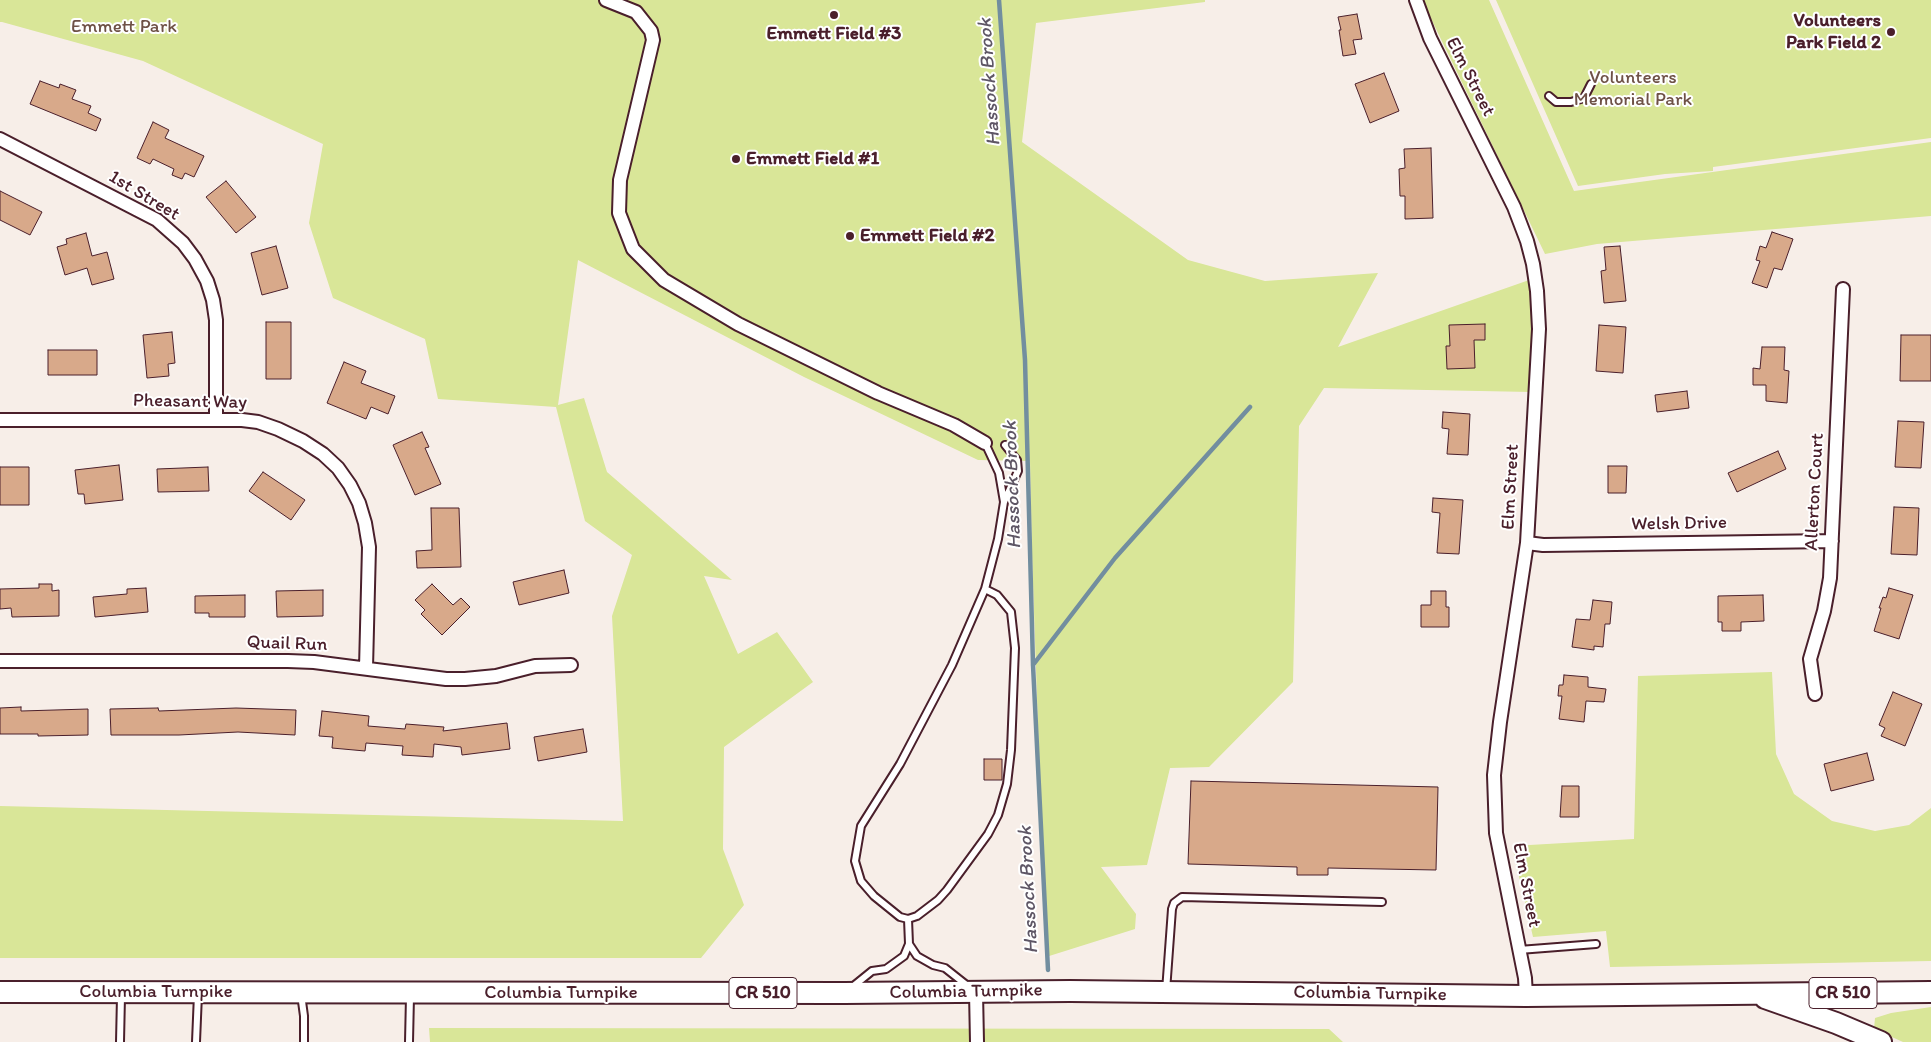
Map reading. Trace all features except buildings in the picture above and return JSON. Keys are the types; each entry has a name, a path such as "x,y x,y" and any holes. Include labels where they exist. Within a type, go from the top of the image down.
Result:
{"main road":[{"name":"Columbia Turnpike","path":"0,992 1166,992 1526,996 1931,992"},
{"path":"1754,994 1836,1023 1881,1042"}],"street":[{"path":"606,0 636,12 651,31 653,40 620,180 619,213 633,249 664,280 738,324 878,393 954,425 985,443"},
{"name":"Elm Street","path":"1416,0 1430,38 1514,207 1534,264 1538,292 1539,329 1527,543 1500,722 1494,775 1496,833 1526,996"},
{"name":"1st Street","path":"0,139 157,220 183,243 196,259 207,280 216,320 216,420"},
{"name":"Allerton Court","path":"1815,694 1810,660 1824,612 1830,578 1844,289"},
{"name":"Pheasant Way","path":"0,420 242,420 258,422 278,429 322,454 338,468 350,485 366,523 369,547 366,668"},
{"name":"Welsh Drive","path":"1527,543 1543,545 1832,541"},
{"name":"Quail Run","path":"0,661 288,661 366,668 446,679 496,676 535,666 571,665"},
{"path":"976,992 977,1042"}],"lane":[{"path":"1549,96 1556,102 1576,101 1584,98 1591,84"},
{"path":"985,443 999,473 1004,502"},
{"path":"985,589 997,595 1010,612 1015,648 1011,750 1007,784 998,815 975,853 938,900 917,916 908,919 900,918 874,896 861,881 855,861 861,826 900,764 952,665 985,589 998,539 1004,502 1018,471 1017,460 1005,444"},
{"path":"1166,992 1172,909 1177,900 1182,897 1382,902"},
{"path":"908,919 910,944 917,956 933,965 945,968 976,992"},
{"path":"844,993 872,971 886,969 896,962 904,956 910,944"},
{"path":"1519,950 1596,944"},
{"path":"120,1042 121,992"},
{"path":"196,1042 198,992"},
{"path":"300,993 304,1016 304,1042"},
{"path":"409,1042 410,993"}],"green space":[{"name":"Emmett Park","path":"0,0 1205,0 1205,2 1036,23 1022,142 1188,260 1265,281 1378,273 1338,347 1532,279 1536,336 1531,392 1324,388 1299,426 1293,682 1209,767 1170,768 1147,865 1101,867 1136,914 1135,929 1046,957 1030,461 978,460 804,377 578,260 558,405 584,398 607,472 732,580 704,576 738,654 777,632 813,682 724,747 723,849 744,905 701,958 0,958 0,806 623,821 612,616 632,555 585,521 556,407 438,399 425,339 333,298 309,223 323,144 143,61 0,22"},
{"path":"1422,0 1489,0 1574,191 1931,142 1931,216 1597,244 1545,254"},
{"name":"Volunteers Memorial Park","path":"1496,0 1931,0 1931,138 1713,167 1713,171 1665,174 1578,186"},
{"path":"1772,672 1776,754 1794,794 1832,821 1875,831 1909,825 1931,808 1931,961 1610,967 1606,931 1533,937 1512,846 1634,839 1638,676"},
{"path":"1931,1007 1931,1042 1903,1042 1874,1029 1875,1018 1891,1013"},
{"path":"429,1028 1329,1029 1343,1042 430,1042"}],"waterway":[{"name":"Hassock Brook","path":"999,0 1025,360 1033,665 1048,970"},
{"path":"1033,665 1115,558 1250,407"}],"place":[{"name":"Emmett Field #3","path":"834,15"},
{"name":"Volunteers Park Field 2","path":"1891,32"},
{"name":"Emmett Field #1","path":"736,159"},
{"name":"Emmett Field #2","path":"850,236"}]}
